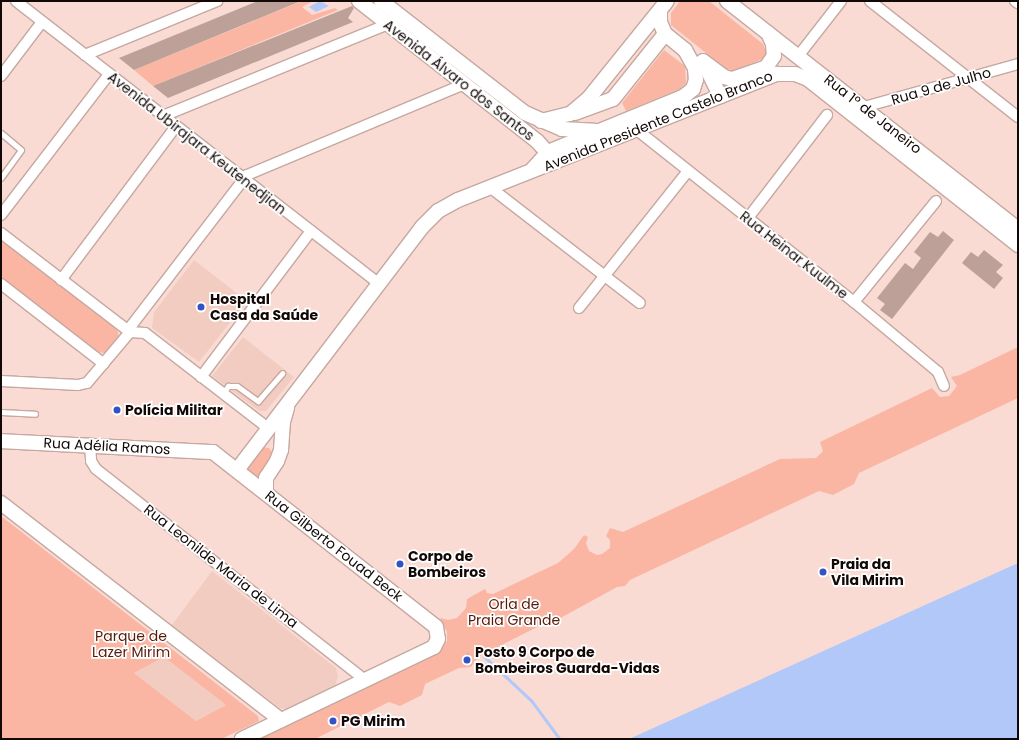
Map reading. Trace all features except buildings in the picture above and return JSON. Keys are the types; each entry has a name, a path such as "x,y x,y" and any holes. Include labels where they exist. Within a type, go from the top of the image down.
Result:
{"street":[{"name":"Avenida Ubirajara Keutenedjian","path":"16,1 379,284"},
{"path":"85,55 217,1"},
{"name":"Avenida Álvaro dos Santos","path":"359,1 465,84 552,157"},
{"name":"Avenida Álvaro dos Santos","path":"381,1 536,119 562,129 600,131"},
{"name":"Rua 1º de Janeiro","path":"727,1 799,55 1018,229"},
{"path":"799,55 841,1"},
{"path":"870,1 1018,117"},
{"path":"570,114 596,92 663,6"},
{"path":"663,6 660,22 665,34 724,77 732,79 766,67"},
{"path":"1,76 42,22"},
{"path":"163,116 388,24"},
{"path":"756,82 773,59 774,53 768,33"},
{"path":"536,119 586,111 613,99 665,34"},
{"name":"Avenida Presidente Castelo Branco","path":"237,470 422,227 438,211 531,172 552,157 600,131 689,94 697,74 686,50"},
{"path":"703,61 720,96"},
{"name":"Rua 9 de Julho","path":"864,107 1018,64"},
{"name":"Rua 1º de Janeiro","path":"786,72 808,79 1018,246"},
{"name":"Avenida Presidente Castelo Branco","path":"552,157 637,130 720,96 786,72"},
{"path":"1,215 109,74"},
{"path":"1,381 83,384 92,379 244,179 252,172 465,84"},
{"path":"748,218 827,115"},
{"path":"61,280 176,126"},
{"name":"Rua Heinar Kuulme","path":"637,130 687,172 854,302 938,372 944,386"},
{"path":"579,308 687,172"},
{"path":"491,188 640,303"},
{"path":"854,302 936,201"},
{"path":"201,376 311,231"},
{"path":"1,233 129,331 145,333 268,428 278,452"},
{"path":"1,284 104,364"},
{"name":"Avenida Presidente Castelo Branco","path":"260,480 278,452 283,422 290,402"},
{"name":"Rua Adélia Ramos","path":"1,441 213,452"},
{"path":"257,443 270,443 278,452"},
{"name":"Rua Leonilde Maria de Lima","path":"90,445 91,461 96,469 365,680"},
{"name":"Rua Gilberto Fouad Beck","path":"213,452 237,470 260,480 266,492 433,623 439,634 434,647 365,680"},
{"path":"1,503 281,720"},
{"path":"242,739 365,680"}],"lane":[{"path":"1,133 21,150 1,178"},
{"path":"222,393 228,386 237,386 258,401 282,373"},
{"path":"1,412 35,414"}],"shaded area":[{"name":"Hospital Casa da Saúde","path":"194,260 247,301 199,362 152,328 154,312"},
{"path":"243,337 294,377 266,411 259,411 212,376"},
{"path":"212,571 336,668 338,676 335,686 286,709 280,708 171,626"},
{"path":"164,657 226,705 196,721 134,673"}],"green space":[{"path":"302,1 313,1 302,7 312,15 335,8 338,10 153,86 134,70"},
{"path":"680,1 709,1 763,44 766,51 764,58 737,71 726,69 671,25 671,13"},
{"path":"664,50 685,66 686,83 680,89 626,111 622,103"},
{"path":"1,239 117,329 119,337 110,350 103,353 96,351 1,278"},
{"name":"Orla de Praia Grande","path":"1018,347 1018,398 859,473 854,484 833,495 819,491 630,580 625,586 617,587 555,621 547,622 478,657 471,667 459,668 425,684 422,695 400,706 389,702 315,739 252,739 442,648 447,641 447,632 440,618 448,620 457,618 466,608 467,599 485,589 487,593 493,594 558,563 574,549 584,535 588,537 586,543 589,551 597,555 602,554 610,548 610,540 606,536 610,528 623,532 780,459 816,458 823,451 820,442 932,388 940,397 949,396 957,386 951,377 960,375"},
{"path":"261,447 269,448 274,455 261,477 255,477 248,472 247,466"},
{"name":"Parque de Lazer Mirim","path":"1,516 258,716 259,721 221,739 1,739","holes":["164,657 226,705 196,721 134,673"]}],"water":[{"path":"320,1 329,6 316,12 309,7"},
{"path":"1018,563 1018,739 629,739"}],"waterway":[{"path":"484,656 532,701 560,739"}],"place":[{"name":"Hospital Casa da Saúde","path":"201,307"},
{"name":"Polícia Militar","path":"117,410"},
{"name":"Corpo de Bombeiros","path":"400,564"},
{"name":"Praia da Vila Mirim","path":"823,572"},
{"name":"Posto 9 Corpo de Bombeiros Guarda-Vidas","path":"467,660"},
{"name":"PG Mirim","path":"333,721"}]}
